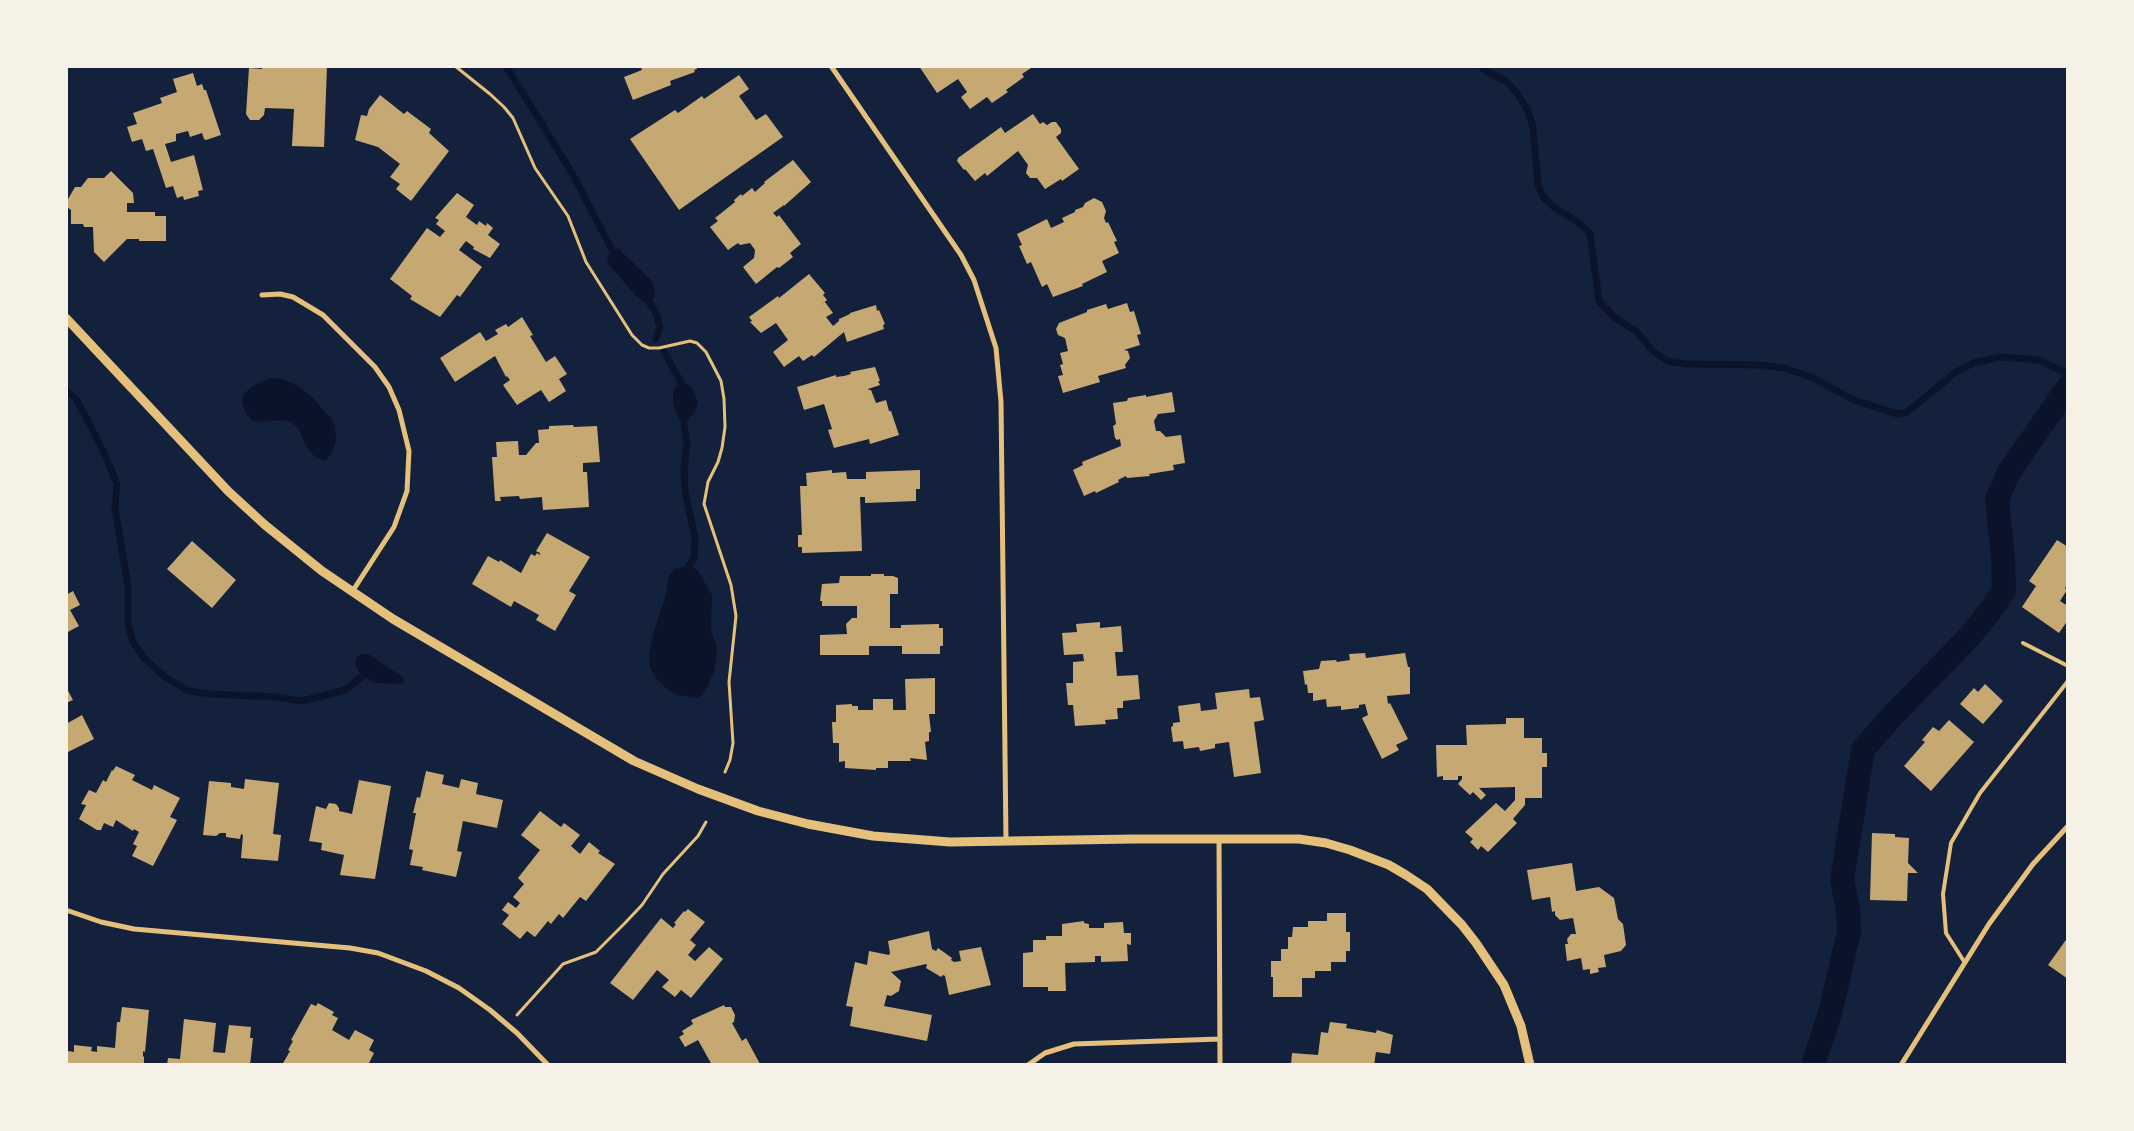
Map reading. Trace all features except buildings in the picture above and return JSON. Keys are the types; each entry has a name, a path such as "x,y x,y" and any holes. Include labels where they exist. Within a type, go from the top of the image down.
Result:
{"street":[{"path":"831,66 961,255 974,280 996,348 1001,402 1006,841"},
{"path":"262,296 280,294 293,297 309,305 323,316 375,368 388,386 399,410 410,451 407,491 394,527 352,592"},
{"path":"66,318 234,496 265,525 322,571 392,619 618,752 666,776 724,799 793,820 873,836 925,841 1299,839 1326,843 1389,865 1427,890 1446,907 1472,937 1504,985 1522,1026 1530,1065"},
{"path":"1901,1065 2016,886 2033,864 2068,826"},
{"path":"1219,839 1220,1065"},
{"path":"66,910 85,917 134,929 350,948 378,953 426,971 459,988 508,1025 548,1065"},
{"path":"1028,1065 1045,1053 1074,1044 1220,1039"}],"lane":[{"path":"2023,643 2068,666"},
{"path":"1965,963 1946,933 1943,894 1951,843 1980,793 2068,681"}],"path":[{"path":"455,66 504,106 513,118 535,168 568,216 586,262 632,335 642,345 649,348 659,348 690,341 697,343 706,352 721,382 725,427 722,448 718,462 708,482 704,504 731,585 736,616 729,682 733,743 730,760 725,772"},
{"path":"508,1025 563,964 596,952 625,923 642,905 663,874 698,836 706,822"}],"water":[{"path":"618,248 653,282 655,297 649,302 642,301 636,296 609,265 607,259 609,254"},
{"path":"270,378 283,379 295,384 310,395 331,418 335,426 336,441 332,452 326,460 321,460 313,455 306,446 298,428 291,422 284,420 262,422 252,420 245,412 242,401 244,394 252,386"},
{"path":"688,384 694,391 698,403 694,413 684,425 680,421 673,404 673,393 676,386"},
{"path":"689,565 698,571 712,595 711,631 717,648 715,669 707,687 701,696 697,698 676,695 665,687 655,677 650,667 649,655 669,576 675,569"},
{"path":"368,654 400,675 404,679 403,684 374,683 367,679 358,671 355,662 357,656"}],"waterway":[{"path":"506,66 572,173 612,250"},
{"path":"1481,66 1486,71 1506,81 1517,93 1528,111 1533,128 1538,185 1543,197 1590,233 1599,301 1615,318 1636,331 1653,351 1667,361 1688,364 1758,365 1784,368 1811,377 1854,400 1897,414 1907,412 1956,372 1973,363 2001,357 2039,360 2068,374"},
{"path":"649,302 657,315 660,328 656,338"},
{"path":"664,352 682,384"},
{"path":"1813,1065 1830,1013 1849,932 1848,910 1842,880 1863,749 1895,713 1969,637 2004,590 1997,499 2009,472 2068,387"},
{"path":"66,390 76,399 87,419 117,484 115,508 128,587 128,624 133,642 144,658 165,677 189,691 210,694 277,697 302,701 345,690 363,676"},
{"path":"684,425 687,444 684,469 685,491 695,538 694,559 689,565"}]}
